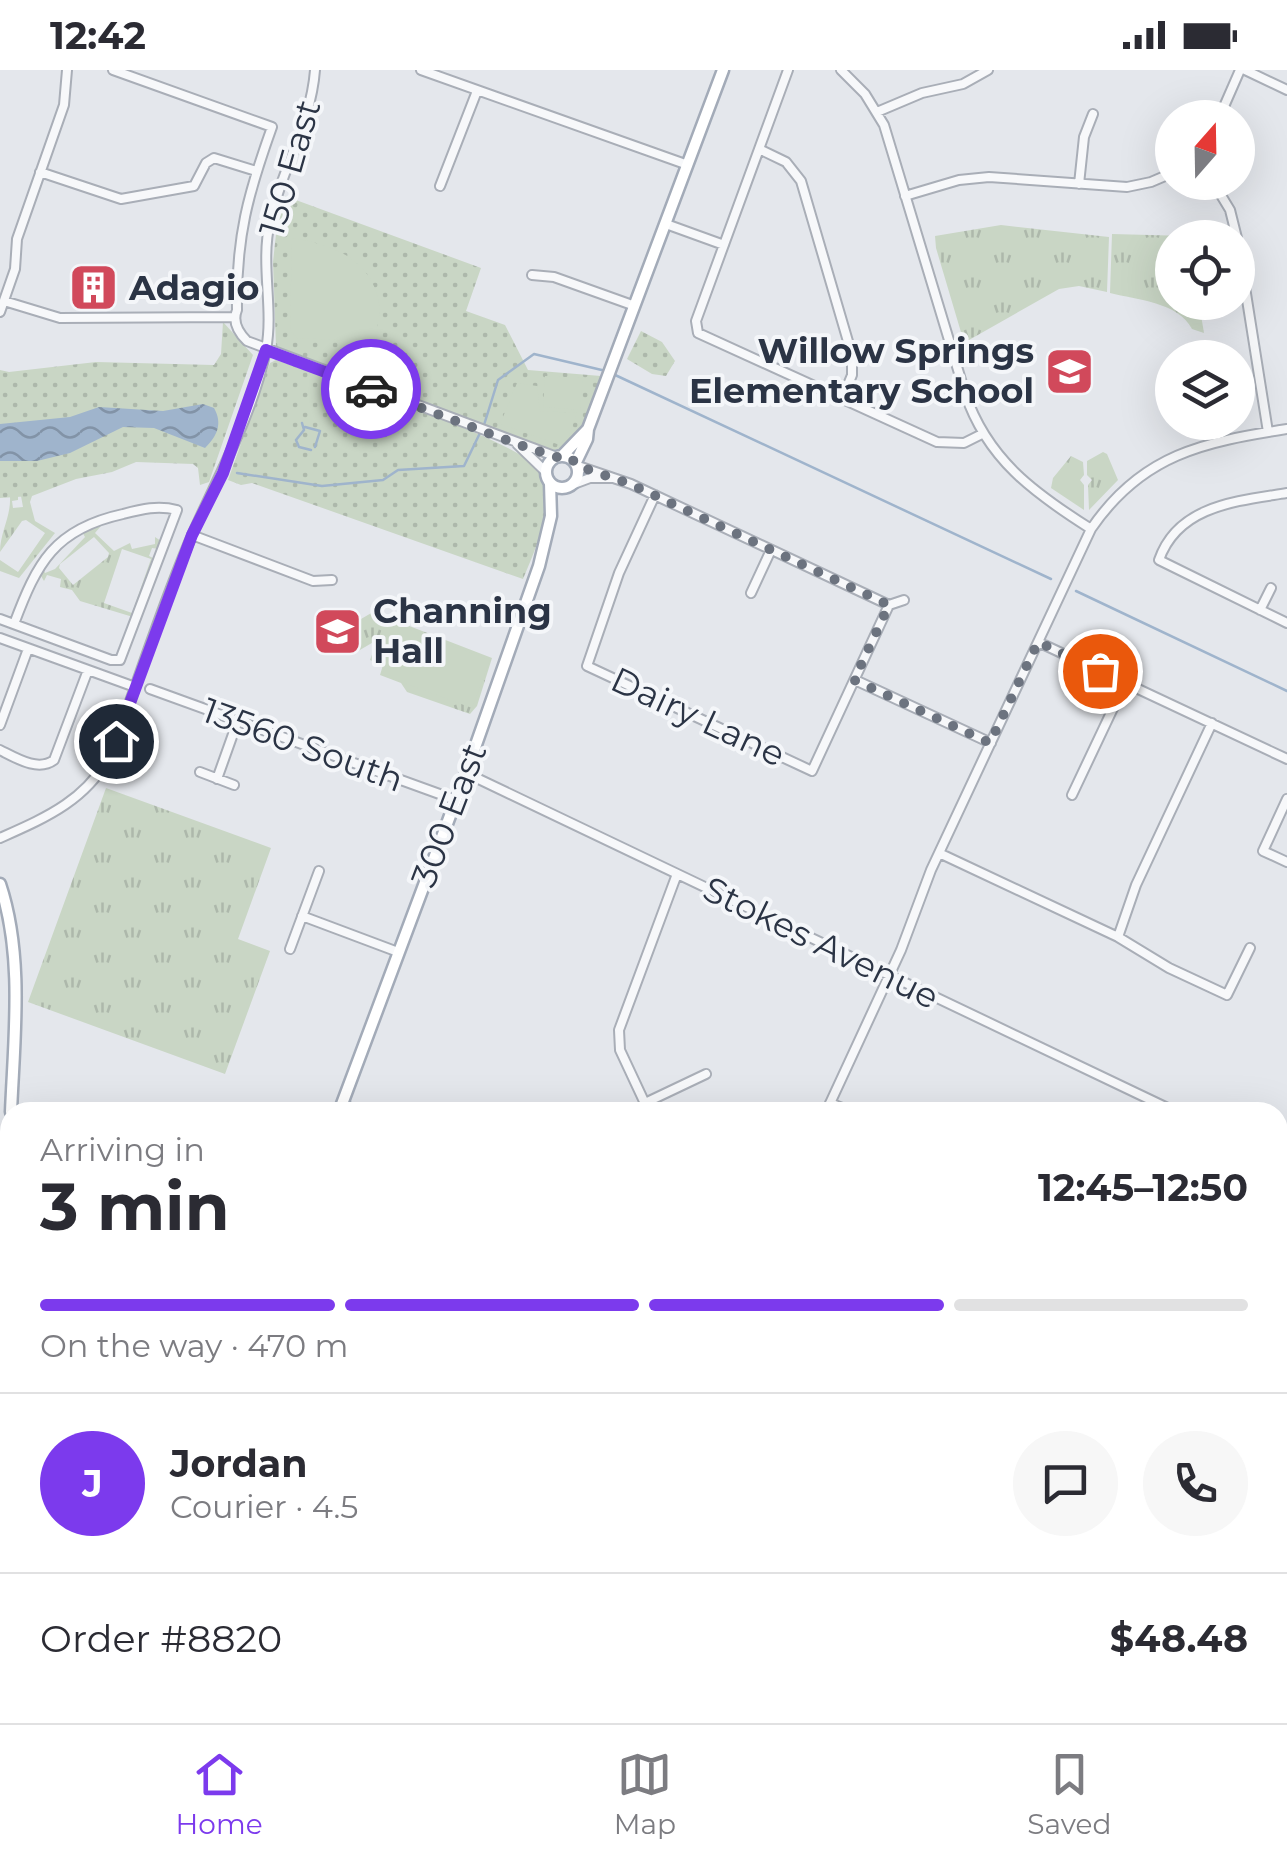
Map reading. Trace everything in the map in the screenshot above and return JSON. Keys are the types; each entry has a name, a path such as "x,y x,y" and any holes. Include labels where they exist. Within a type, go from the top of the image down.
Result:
{"main road":[{"path":"588,429 549,462 548,477 570,486 579,476 577,464 588,429 722,70"},
{"path":"560,456 577,464"},
{"name":"300 East","path":"344,1102 539,566 551,516 548,477"},
{"name":"300 East","path":"551,516 570,486"},
{"path":"0,884 8,906 15,956 11,1102"}],"street":[{"path":"0,312 15,269 16,239 64,105 67,70"},
{"path":"114,70 272,126 241,227 234,317 243,337 266,350 517,444 560,456"},
{"name":"150 East","path":"0,838 57,812 91,784 111,753 192,535 223,473 266,350 265,255 269,224 306,118 316,70"},
{"path":"421,70 688,166"},
{"path":"788,70 696,324 698,332 937,442 958,444 982,434"},
{"path":"840,70 859,86 877,112 968,402 982,434 1000,459 1033,491 1091,528"},
{"path":"877,112 922,93 963,84 988,70"},
{"path":"1228,100 1243,70 1287,90"},
{"path":"440,186 477,91"},
{"path":"1079,184 1084,137 1093,114"},
{"path":"759,150 786,162 804,188 852,355 852,375 842,399"},
{"path":"40,172 121,200 194,186 206,162 214,158 256,171"},
{"path":"905,196 974,178 1126,187 1155,180"},
{"path":"666,224 724,245"},
{"path":"532,275 554,277 635,306"},
{"path":"4,301 60,318 234,317"},
{"path":"1250,320 1268,432"},
{"path":"831,1102 889,976 939,853 1091,528 1122,491 1163,461 1198,446 1287,429"},
{"path":"517,444 548,477"},
{"path":"577,464 655,495 889,605 904,600"},
{"path":"570,486 590,478 612,478"},
{"path":"1287,493 1225,503 1204,511 1173,535 1159,560 1287,623"},
{"name":"Dairy Lane","path":"655,495 619,572 587,666 812,771 854,680"},
{"path":"0,619 14,624 120,660 177,510 155,507 78,528 28,585 14,624"},
{"path":"192,535 313,581 332,580"},
{"path":"751,593 772,550"},
{"path":"1260,610 1271,588"},
{"path":"889,605 854,680 990,743"},
{"path":"0,638 136,687"},
{"path":"1038,642 1287,759"},
{"path":"0,725 28,649"},
{"path":"0,750 38,765 54,760 88,670"},
{"path":"1072,796 1126,683"},
{"name":"13560 South","path":"150,689 456,800"},
{"path":"217,778 238,720"},
{"path":"1118,937 1136,885 1212,724"},
{"path":"200,772 234,785"},
{"name":"Stokes Avenue","path":"466,773 1155,1102"},
{"path":"1287,799 1263,851 1287,862"},
{"path":"939,853 1118,937 1169,968 1227,995 1250,948"},
{"path":"290,950 320,871"},
{"path":"645,1102 620,1050 618,1030 677,874"},
{"path":"302,916 398,952"},
{"path":"647,1102 706,1074"}],"green space":[{"path":"285,196 481,268 466,311 505,325 528,370 601,376 575,437 556,450 543,450 276,347 273,262"},
{"path":"1001,225 1109,237 1107,292 1079,286 1059,289 969,340 963,339 935,236"},
{"path":"1112,234 1155,235 1155,304 1110,293"},
{"path":"292,238 335,249 368,275 379,303 374,342 297,338 290,330"},
{"path":"1186,320 1202,320 1204,333 1192,329"},
{"path":"223,322 253,355 209,482 200,485 198,468 193,464 136,462 32,496 0,498 0,370 96,362 214,365 221,354"},
{"path":"641,331 662,342 675,361 666,376 652,374 627,359"},
{"path":"276,360 458,426 523,456 538,469 544,482 545,510 539,539 523,579 252,483 241,485 228,480 270,363"},
{"path":"545,376 583,378 580,410 543,407"},
{"path":"517,383 537,386 540,411 577,413 568,439 557,444 500,424"},
{"path":"1103,452 1118,480 1089,510 1088,485 1092,480 1087,475 1087,461"},
{"path":"1071,456 1083,462 1084,475 1080,480 1084,485 1084,510 1051,488 1053,478"},
{"path":"18,496 18,500 12,501 13,508 23,507 21,496 32,496 35,521 55,533 19,578 0,571 0,560 18,572 45,533 22,521 0,552 10,497"},
{"path":"101,526 95,533 114,551 130,543 132,549 155,544 155,537 161,541 159,549 152,548 149,556 155,559 133,617 80,601 72,590 60,587 61,579 47,575 44,581 41,576 43,568 45,573 55,569 85,537 81,530","holes":["94,537 109,553 108,557 73,585 60,564","122,549 151,559 132,613 104,603"]},
{"path":"373,612 492,658 477,706 470,714 407,692 401,683 380,675 383,665 370,660 377,640 353,654 349,652 361,619"},
{"path":"400,626 490,660 472,708 382,675"},
{"path":"106,788 271,848 238,939 270,951 225,1074 28,1002"}],"water":[{"path":"203,404 214,408 218,419 215,434 205,448 154,428 123,427 70,453 37,461 0,461 0,424 70,417 99,407 163,411"}],"waterway":[{"path":"484,425 498,380 534,354 606,371"},
{"path":"613,374 1051,579"},
{"path":"302,423 304,430 296,440 299,447 311,450"},
{"path":"305,427 320,431 315,447"},
{"path":"237,473 322,486 383,480 398,470 464,466 480,433"},
{"path":"1076,591 1287,691"}],"way so far":[{"path":"371,389 517,444 556,457 570,457 578,466 608,474 889,605 854,680 990,743 1038,642 1100,671"}],"place":[{"name":"Adagio","path":"94,288"},
{"name":"Willow Springs Elementary School","path":"1069,371"},
{"name":"Channing Hall","path":"338,631"}],"route":[{"path":"116,741 192,535 223,473 266,350 371,389"}]}
